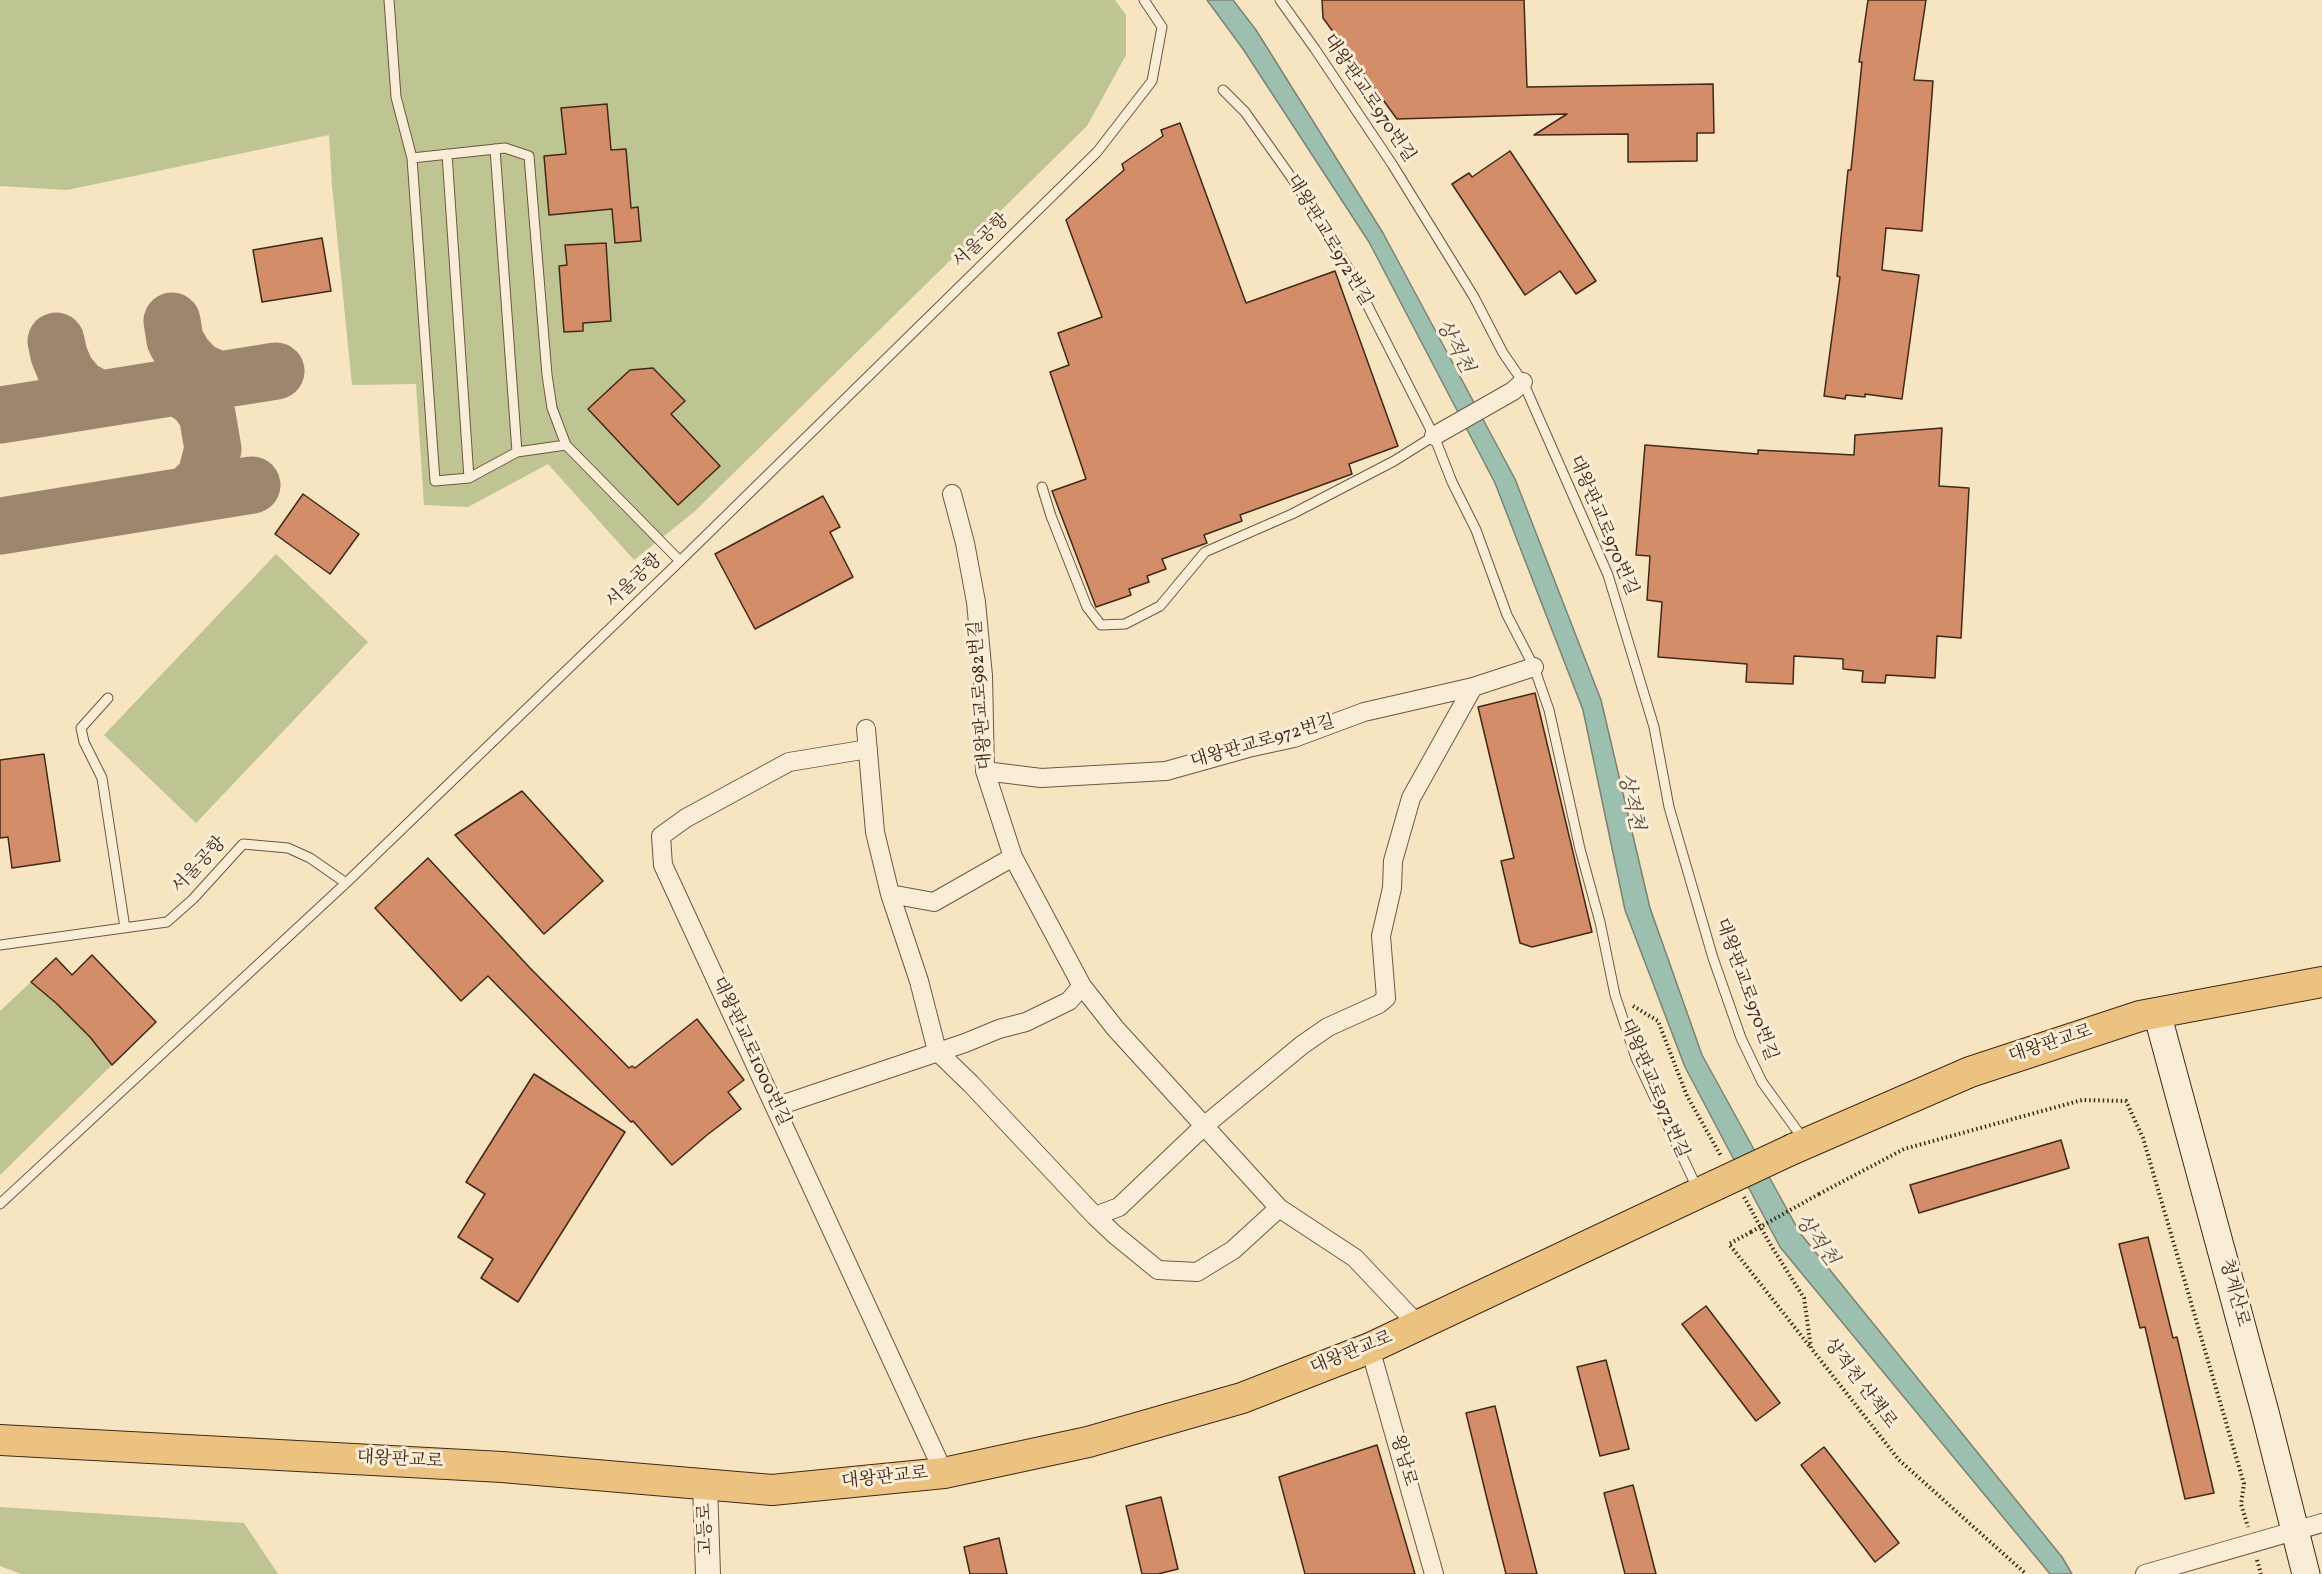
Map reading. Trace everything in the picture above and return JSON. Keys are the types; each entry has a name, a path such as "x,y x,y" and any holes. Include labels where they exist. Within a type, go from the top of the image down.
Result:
{"main road":[{"name":"대왕판교로","path":"0,1440 490,1466 772,1490 944,1473 1088,1442 1242,1398 1370,1348 1800,1146 1970,1072 2140,1016 2322,982"},
{"name":"청계산로","path":"2157,1013 2265,1412 2306,1574"}],"street":[{"path":"1438,433 1518,386"},
{"name":"대왕판교로982번길","path":"952,494 965,543 976,602 983,676 985,771 1013,857 1082,986 1115,1028 1279,1208 1355,1258 1419,1326"},
{"name":"대왕판교로972번길","path":"985,771 1041,778 1166,771 1248,748 1294,738 1364,712 1473,687 1534,667"},
{"path":"1095,1216 1119,1208 1204,1126 1302,1045 1328,1027 1379,1004 1386,998 1382,936 1392,888 1393,861 1411,798 1473,687"},
{"path":"866,729 875,832 890,894 919,981 936,1051 971,1084 1095,1216 1158,1270 1197,1272 1233,1250 1279,1208"},
{"name":"대왕판교로1000번길","path":"868,749 789,762 686,818 661,836 663,865 944,1473"},
{"path":"890,894 934,902 1013,857"},
{"path":"775,1107 965,1043 999,1029 1026,1022 1069,1001 1082,986"},
{"name":"왕남로","path":"1370,1348 1434,1574"},
{"name":"고등로","path":"705,1485 708,1574"},
{"path":"2145,1574 2322,1523"}],"lane":[{"path":"389,0 396,97 412,158 435,481 469,478 517,452 566,445"},
{"name":"서울공항","path":"0,945 167,922 194,899 243,844 288,848 310,858 346,883 680,561 1097,152 1152,81 1162,27 1144,0"},
{"name":"대왕판교로970번길","path":"1280,0 1411,194 1474,297 1503,353 1608,575 1654,727 1669,807 1713,958 1741,1038 1762,1082 1800,1146"},
{"name":"대왕판교로972번길","path":"1223,90 1245,112 1296,184 1350,271 1438,433 1452,482 1476,530 1507,615 1534,667 1548,710 1580,849 1600,922 1615,995 1636,1058 1721,1185"},
{"path":"412,158 505,148 529,156 547,375 552,408 566,445 680,561"},
{"path":"495,149 517,452"},
{"path":"447,154 469,478"},
{"path":"1042,487 1087,607 1101,624 1125,624 1160,606 1205,552 1292,514 1394,461 1438,433"},
{"path":"108,698 81,728 84,742 102,778 125,928"},
{"path":"0,1204 346,883"}],"path":[{"name":"상적천 산책로","path":"1615,995 1658,1021 1721,1185 1770,1244 1804,1298 1811,1348 1899,1460 2026,1574"},
{"path":"1811,1348 1729,1244 1904,1149 2082,1100 2127,1101 2143,1138 2244,1484 2241,1504 2261,1574"}],"green space":[{"path":"0,0 1115,0 1126,15 1126,55 1087,126 694,512 634,560 548,464 468,507 424,505 416,384 352,385 329,135 67,190 0,186"},
{"path":"276,554 368,642 196,823 104,735"},
{"path":"31,982 90,1037 112,1065 0,1175 0,1011"},
{"path":"0,1507 244,1523 278,1574 21,1574 0,1566"}],"shaded area":[{"path":"1207,0 1233,0 1256,30 1383,233 1515,479 1601,700 1650,908 1702,1055 1800,1233 2062,1557 2072,1574 2050,1574 1780,1247 1685,1067 1625,910 1583,710 1495,483 1369,242 1243,49"}],"building":[{"path":"1322,0 1524,0 1527,87 1713,84 1714,133 1697,133 1697,161 1628,162 1628,134 1534,135 1567,114 1397,119 1323,18"},
{"path":"1868,0 1926,0 1914,80 1933,81 1922,231 1886,228 1882,270 1919,275 1902,399 1865,394 1865,397 1846,395 1845,399 1824,396 1840,277 1837,276 1848,170 1851,170 1862,62 1859,62"},
{"path":"607,104 611,150 626,149 631,208 638,207 641,241 615,243 612,209 549,215 544,156 566,154 561,108"},
{"path":"1180,123 1246,303 1335,271 1398,446 1349,464 1352,474 1240,515 1242,521 1204,535 1207,543 1162,559 1166,569 1147,576 1149,582 1129,589 1131,595 1096,607 1052,491 1086,479 1050,372 1069,365 1058,333 1102,317 1066,220 1124,170 1122,164 1163,136 1161,130"},
{"path":"1510,151 1596,281 1576,294 1560,271 1525,295 1452,184 1469,173 1472,177"},
{"path":"322,238 331,291 262,302 253,250"},
{"path":"606,243 611,321 583,323 583,331 564,332 559,266 567,265 565,245"},
{"path":"653,368 685,401 671,414 720,466 678,505 588,409 630,370"},
{"path":"1942,428 1939,486 1969,488 1961,638 1937,636 1935,678 1886,675 1885,683 1862,682 1863,671 1843,669 1843,659 1794,656 1793,684 1746,682 1747,664 1658,657 1662,602 1647,600 1650,556 1636,555 1645,445 1758,454 1758,450 1854,455 1855,435"},
{"path":"303,494 359,534 330,574 275,534"},
{"path":"823,496 840,527 830,532 853,577 755,629 715,554"},
{"path":"1535,693 1592,932 1532,947 1520,943 1501,861 1514,858 1478,707"},
{"path":"44,754 60,861 12,868 8,837 0,838 0,760"},
{"path":"522,791 603,881 544,934 455,835"},
{"path":"428,858 530,968 629,1068 632,1066 635,1068 697,1019 744,1080 728,1092 741,1109 672,1165 633,1121 631,1122 488,976 461,1001 375,908"},
{"path":"92,955 156,1022 112,1065 90,1037 31,982 56,958 72,975"},
{"path":"534,1074 625,1132 518,1302 481,1278 493,1259 458,1237 485,1194 466,1182"},
{"path":"2061,1140 2069,1168 1919,1213 1910,1185"},
{"path":"2148,1237 2173,1338 2177,1337 2214,1493 2185,1499 2145,1327 2140,1328 2119,1244"},
{"path":"1706,1306 1780,1403 1756,1421 1682,1324"},
{"path":"1606,1360 1629,1449 1600,1456 1577,1367"},
{"path":"1495,1406 1537,1574 1506,1574 1488,1503 1466,1413"},
{"path":"1377,1445 1415,1574 1305,1574 1279,1477"},
{"path":"1824,1447 1899,1543 1875,1562 1801,1465"},
{"path":"1633,1485 1656,1574 1625,1574 1604,1493"},
{"path":"1161,1497 1178,1569 1158,1574 1142,1574 1126,1506"},
{"path":"999,1538 1007,1574 970,1574 964,1547"}],"taxiway":[{"path":"172,321 175,340 184,356 198,371 219,380"},
{"path":"56,341 66,372 79,388 99,399"},
{"path":"0,415 276,371"},
{"path":"177,386 196,399 207,414 213,449 205,479 188,495"},
{"path":"0,526 252,485"}],"water label":[{"name":"상적천","path":"1453,347"},
{"name":"상적천","path":"1629,802"},
{"name":"상적천","path":"1815,1241"}]}
